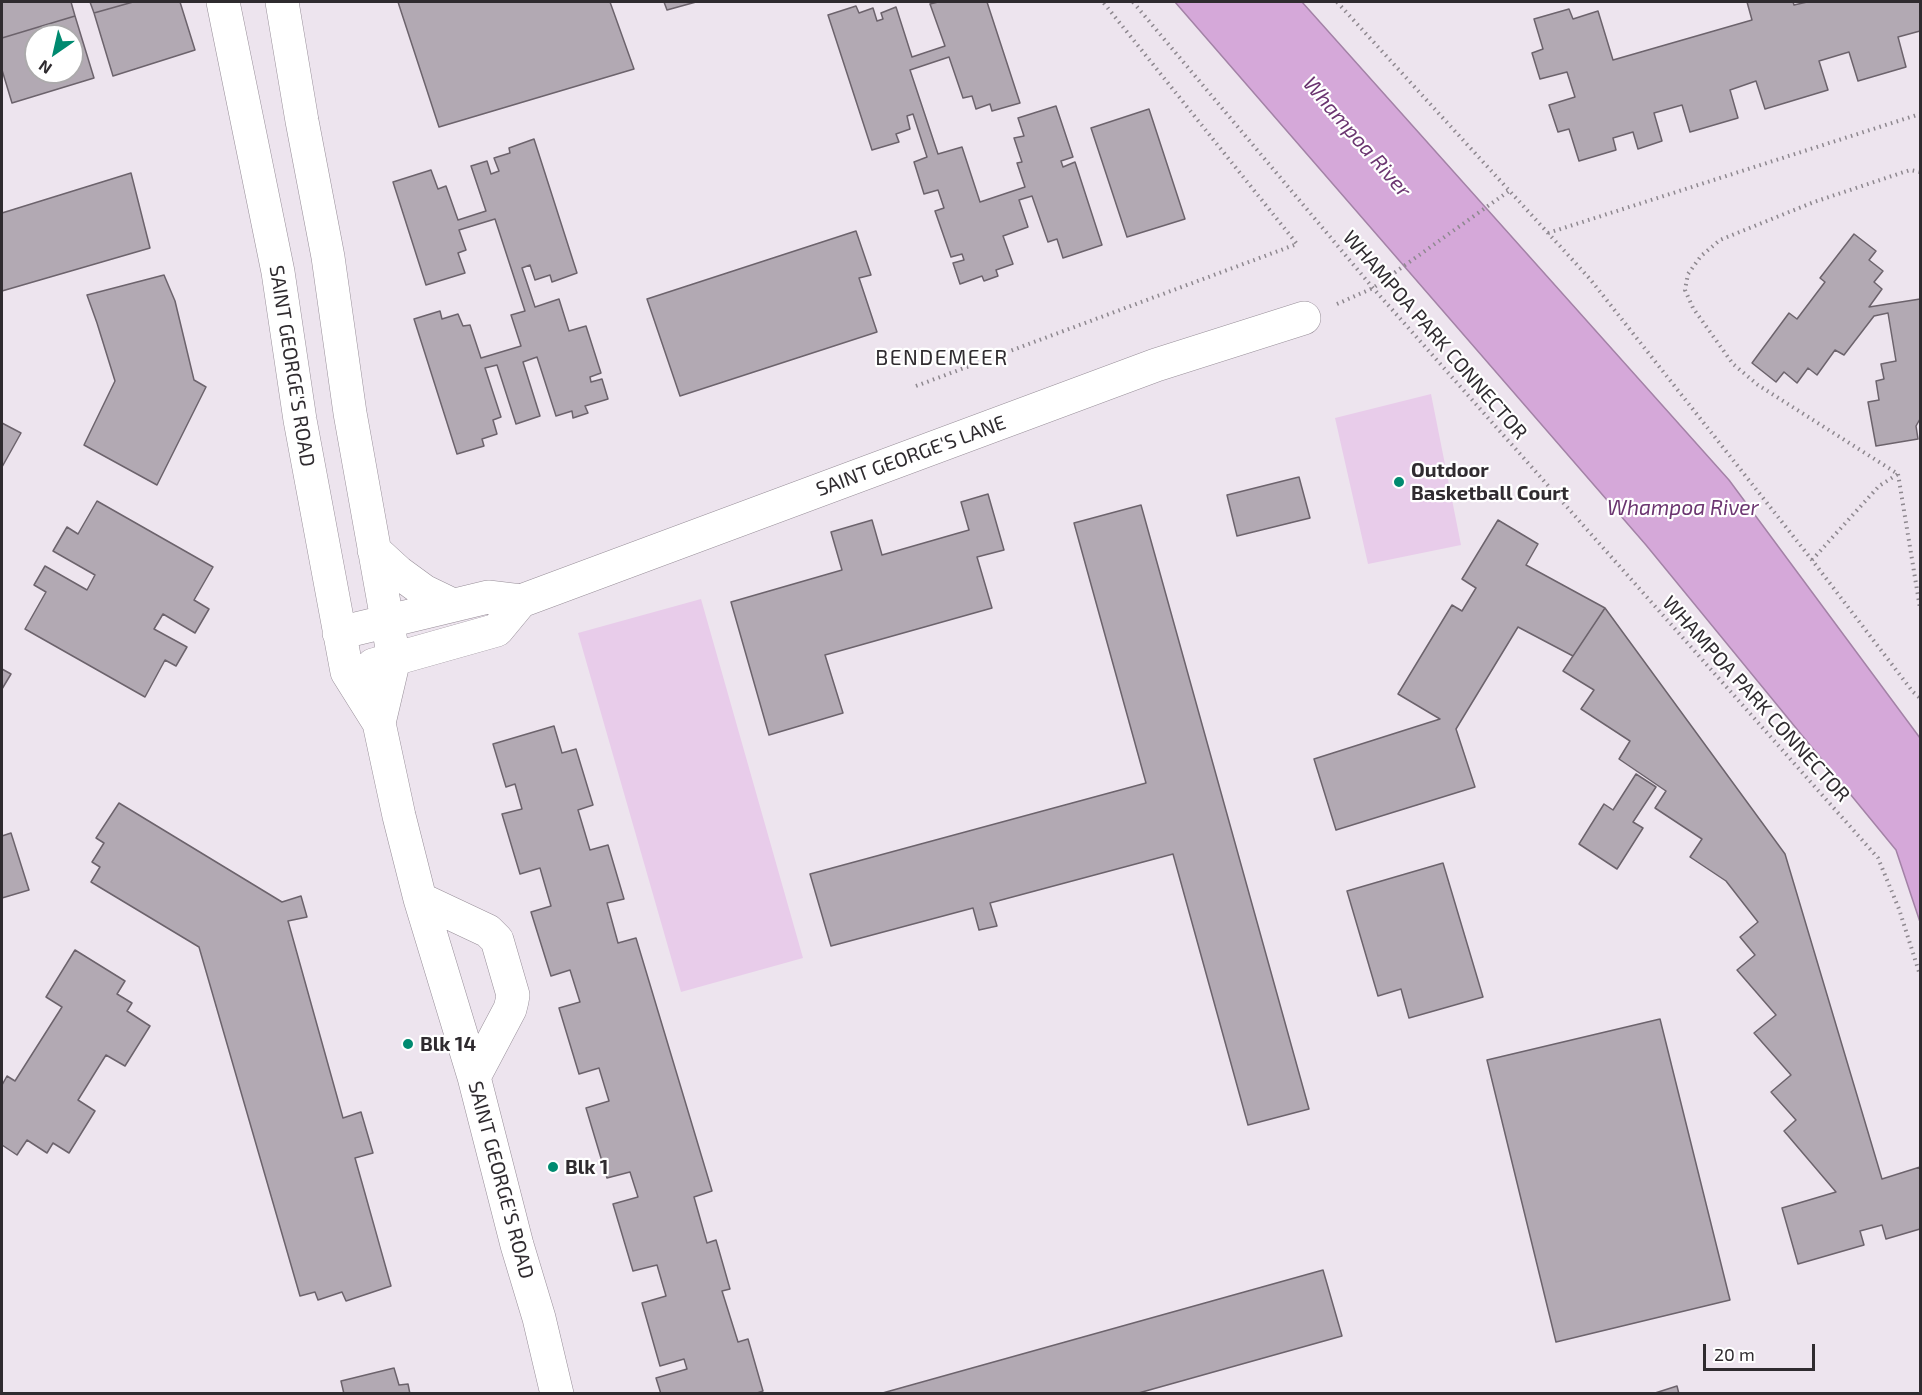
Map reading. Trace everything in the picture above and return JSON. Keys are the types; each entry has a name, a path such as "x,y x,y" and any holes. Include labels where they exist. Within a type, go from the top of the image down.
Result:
{"street":[{"name":"SAINT GEORGE'S ROAD","path":"223,2 278,272 300,420 347,672 379,723 420,899 474,1077 557,1394"},
{"name":"SAINT GEORGE'S ROAD","path":"282,2 328,257 350,413 394,659 379,723"},
{"name":"SAINT GEORGE'S LANE","path":"339,633 488,597 521,601 1155,365 1304,318"},
{"path":"374,550 424,591 453,605"},
{"name":"SAINT GEORGE'S LANE","path":"347,672 497,630 521,601"},
{"path":"420,899 488,931 496,940 513,994 512,1002 474,1077"}],"path":[{"path":"916,386 1297,244 1103,2"},
{"name":"WHAMPOA PARK CONNECTOR","path":"1133,2 1373,288 1878,858 1899,909 1920,975"},
{"path":"1337,2 1590,279 1920,698"},
{"path":"1548,233 1920,114"},
{"path":"1920,172 1910,170 1814,202 1720,240 1701,256 1688,274 1685,290 1693,308 1733,364 1749,378 1898,474 1920,608"},
{"path":"1373,288 1509,191"},
{"path":"1812,560 1879,486 1898,474"}],"shaded area":[{"name":"Outdoor Basketball Court","path":"1431,394 1461,545 1368,564 1335,418"},
{"path":"701,599 803,958 681,992 578,633"}],"water":[{"name":"Whampoa River","path":"1175,2 1302,2 1729,480 1920,738 1920,922 1896,850 1646,545"}],"building":[{"path":"2,2 71,2 75,16 48,24 24,24 24,31 2,38"},
{"path":"90,2 133,2 94,13"},
{"path":"133,2 180,2 195,50 113,76 94,13"},
{"path":"398,2 610,2 634,69 439,127"},
{"path":"664,2 696,2 667,10"},
{"path":"987,2 1020,103 992,111 990,104 976,109 972,96 963,98 949,57 910,70 938,154 962,147 980,202 1025,187 1017,163 1022,162 1014,138 1024,136 1018,118 1056,106 1073,157 1061,161 1063,167 1075,162 1102,245 1063,258 1057,239 1048,242 1032,196 1019,200 1028,227 1003,236 1013,264 996,270 998,276 984,281 982,276 960,284 953,263 964,260 962,254 951,257 935,211 944,208 938,190 924,194 914,162 927,157 913,114 907,116 910,129 896,134 899,142 872,150 828,15 856,6 859,13 873,8 877,21 883,19 881,13 896,7 912,57 945,46 930,4"},
{"path":"1747,2 1793,2 1794,5 1807,2 1920,2 1920,31 1898,37 1906,67 1858,81 1849,52 1819,61 1828,90 1765,109 1756,81 1730,90 1738,118 1690,132 1682,105 1654,113 1662,141 1638,149 1633,132 1613,138 1616,150 1579,161 1569,129 1558,132 1549,105 1575,97 1567,72 1540,79 1532,53 1543,49 1534,19 1569,9 1573,19 1598,11 1613,60 1752,20"},
{"path":"75,16 77,24 48,24"},
{"path":"24,31 24,84 74,84 12,103 2,70 2,38"},
{"path":"84,45 94,78 84,81"},
{"path":"1149,109 1185,219 1127,237 1091,128"},
{"path":"534,139 577,273 552,282 550,275 535,280 530,265 522,268 535,307 559,299 569,331 586,326 601,373 590,377 591,382 602,379 608,399 585,406 588,413 573,418 572,411 556,416 537,357 523,362 540,416 516,424 497,365 485,368 501,417 493,420 497,434 482,439 484,446 457,454 414,319 440,311 442,319 458,314 463,326 470,325 481,358 521,346 511,315 525,311 495,219 459,230 466,250 458,253 465,273 426,285 393,182 431,170 438,189 446,186 458,220 486,211 471,166 487,161 491,174 499,171 494,158 510,153 509,148"},
{"path":"131,173 150,248 2,291 2,213"},
{"path":"856,231 871,275 859,278 877,332 680,396 647,299"},
{"path":"1854,234 1876,251 1869,260 1883,271 1874,282 1882,289 1869,307 1920,299 1920,419 1916,426 1918,439 1876,446 1868,402 1879,400 1876,381 1884,379 1881,364 1896,361 1888,313 1874,316 1844,355 1835,350 1817,375 1808,368 1797,383 1784,372 1776,382 1752,363 1789,313 1797,319 1825,282 1820,278"},
{"path":"164,275 175,301 194,380 206,387 157,485 84,445 115,381 87,295"},
{"path":"2,423 21,433 2,467"},
{"path":"1299,477 1310,518 1237,536 1227,495"},
{"path":"988,494 1004,550 977,557 992,608 825,655 843,713 769,735 731,602 842,570 831,532 872,520 882,555 969,530 961,502"},
{"path":"97,501 213,567 194,600 209,609 195,633 163,614 154,629 187,647 176,666 165,660 145,697 25,629 46,592 34,585 45,566 87,590 95,575 53,551 67,527 78,534"},
{"path":"1141,505 1309,1109 1248,1125 1173,854 990,903 997,926 979,930 973,908 831,946 810,874 1146,783 1074,523"},
{"path":"1498,520 1538,544 1526,565 1605,608 1573,656 1518,627 1456,729 1475,787 1336,830 1314,759 1440,719 1398,694 1452,605 1462,611 1476,588 1462,579"},
{"path":"1605,608 1785,854 1882,1179 1920,1167 1920,1229 1886,1239 1882,1225 1860,1231 1864,1245 1798,1264 1782,1208 1836,1192 1784,1131 1796,1120 1771,1092 1791,1075 1754,1033 1776,1015 1737,970 1755,955 1740,937 1758,922 1726,881 1690,857 1702,839 1655,808 1666,791 1619,759 1630,741 1581,709 1594,690 1563,671"},
{"path":"2,669 11,674 2,689"},
{"path":"554,726 562,753 576,749 593,805 578,810 590,850 608,845 624,899 607,903 618,943 636,938 712,1191 694,1197 707,1243 716,1240 730,1289 722,1291 738,1342 748,1339 763,1391 754,1394 661,1394 656,1378 687,1369 684,1359 660,1366 642,1303 666,1296 657,1265 633,1271 613,1204 638,1197 630,1172 607,1178 586,1108 609,1101 599,1068 579,1074 559,1008 580,1002 570,970 551,976 531,912 551,906 540,868 520,874 502,814 522,809 515,784 506,787 493,744"},
{"path":"1636,774 1656,787 1633,822 1643,828 1617,869 1579,844 1604,804 1613,810"},
{"path":"119,803 282,902 301,896 307,917 288,921 343,1118 361,1112 373,1153 355,1158 391,1286 346,1301 342,1292 318,1300 315,1292 300,1296 199,947 91,882 100,867 92,862 104,843 96,838"},
{"path":"11,833 29,890 2,898 2,836"},
{"path":"1443,863 1483,997 1409,1018 1401,989 1378,996 1347,891"},
{"path":"75,950 125,981 117,994 132,1003 127,1011 150,1026 125,1066 106,1055 78,1100 95,1111 69,1153 53,1143 47,1153 27,1140 17,1155 2,1145 2,1085 7,1076 15,1081 62,1007 46,997"},
{"path":"1660,1019 1730,1300 1556,1342 1487,1060"},
{"path":"1323,1270 1342,1336 1135,1394 879,1394"},
{"path":"394,1368 399,1385 408,1384 410,1394 344,1394 341,1381"},
{"path":"1677,1386 1679,1394 1652,1394"}],"place":[{"name":"Outdoor Basketball Court","path":"1399,482"},
{"name":"Blk 14","path":"408,1044"},
{"name":"Blk 1","path":"553,1167"}],"district":[{"name":"BENDEMEER","path":"942,358"}]}
